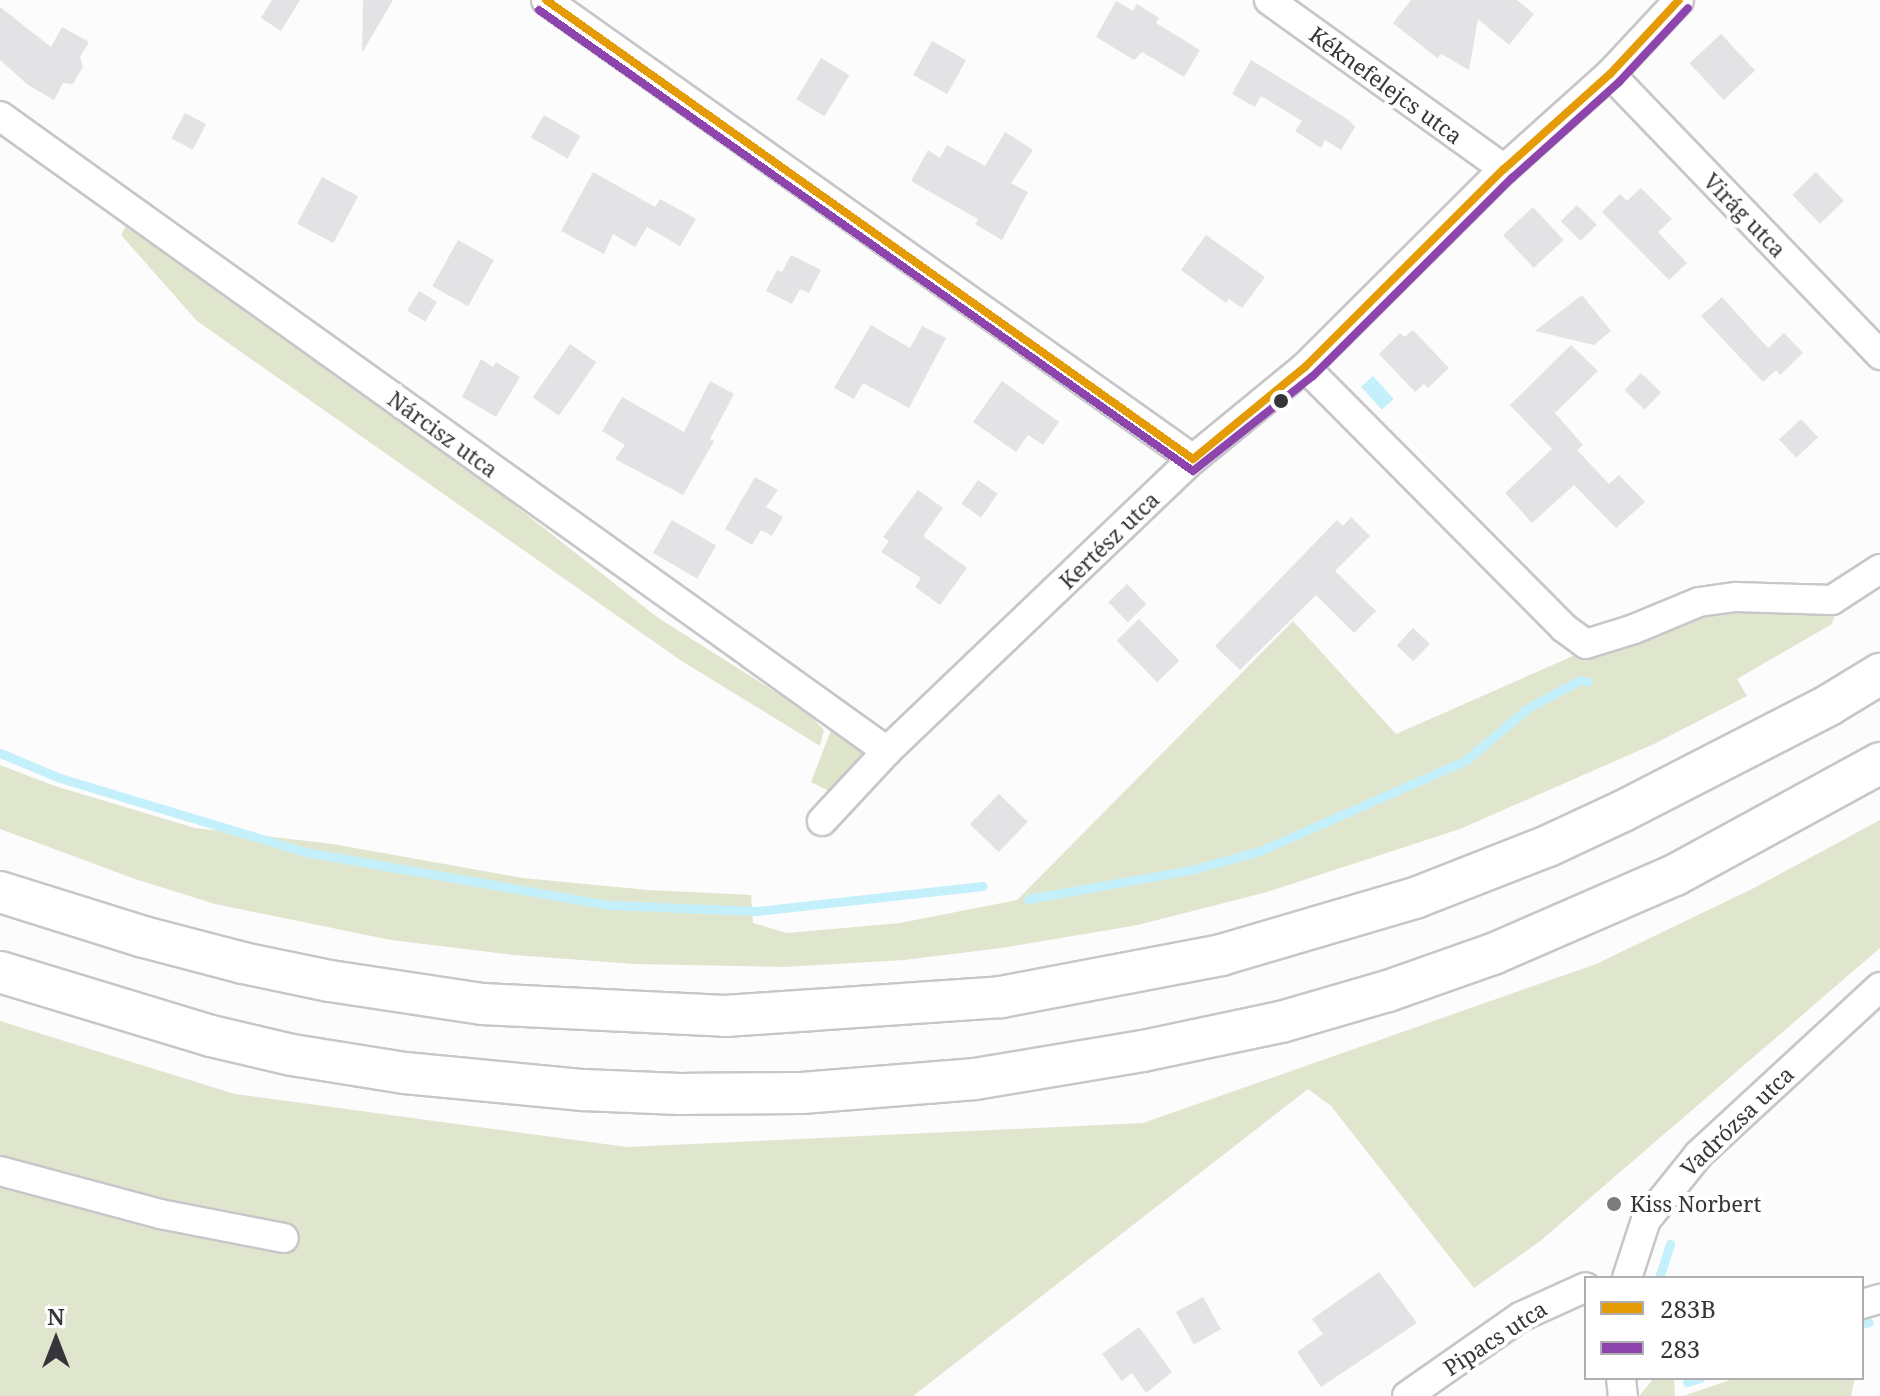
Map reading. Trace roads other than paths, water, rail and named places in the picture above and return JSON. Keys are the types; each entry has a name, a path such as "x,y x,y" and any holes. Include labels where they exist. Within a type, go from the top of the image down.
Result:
{"highway":[{"path":"0,892 144,937 243,963 330,981 482,1004 725,1016 910,1006 1001,997 1221,955 1415,898 1474,876 1623,811 1829,705 1880,674"},
{"path":"0,972 211,1036 292,1055 405,1073 583,1090 680,1094 802,1093 975,1079 1143,1051 1281,1022 1388,991 1493,954 1675,875 1880,763"}],"street":[{"path":"546,0 1193,459"},
{"name":"Kéknefelejcs utca","path":"1269,0 1504,169"},
{"name":"Kertész utca","path":"822,821 887,751 1193,459 1305,367 1504,169 1610,74 1679,0"},
{"name":"Virág utca","path":"1610,74 1880,355"},
{"name":"Nárcisz utca","path":"0,116 887,751"},
{"path":"1305,367 1564,628 1586,644 1634,629 1699,602 1736,597 1832,600 1880,569"},
{"name":"Vadrózsa utca","path":"1628,1276 1646,1220 1699,1154 1880,987"},
{"path":"0,1171 160,1214 284,1238"},
{"name":"Pipacs utca","path":"1407,1396 1520,1317 1584,1288"}],"water":[{"path":"1373,376 1394,399 1382,410 1361,387"}],"waterway":[{"path":"1028,899 1191,870 1260,851 1466,760 1528,708 1580,680 1588,682"},
{"path":"0,753 60,778 305,852 609,905 757,911 983,886"},
{"path":"1660,1276 1670,1244"},
{"path":"1864,1323 1869,1322"},
{"path":"1687,1382 1694,1380"}],"place":[{"name":"Kiss Norbert","path":"1614,1204"}]}
